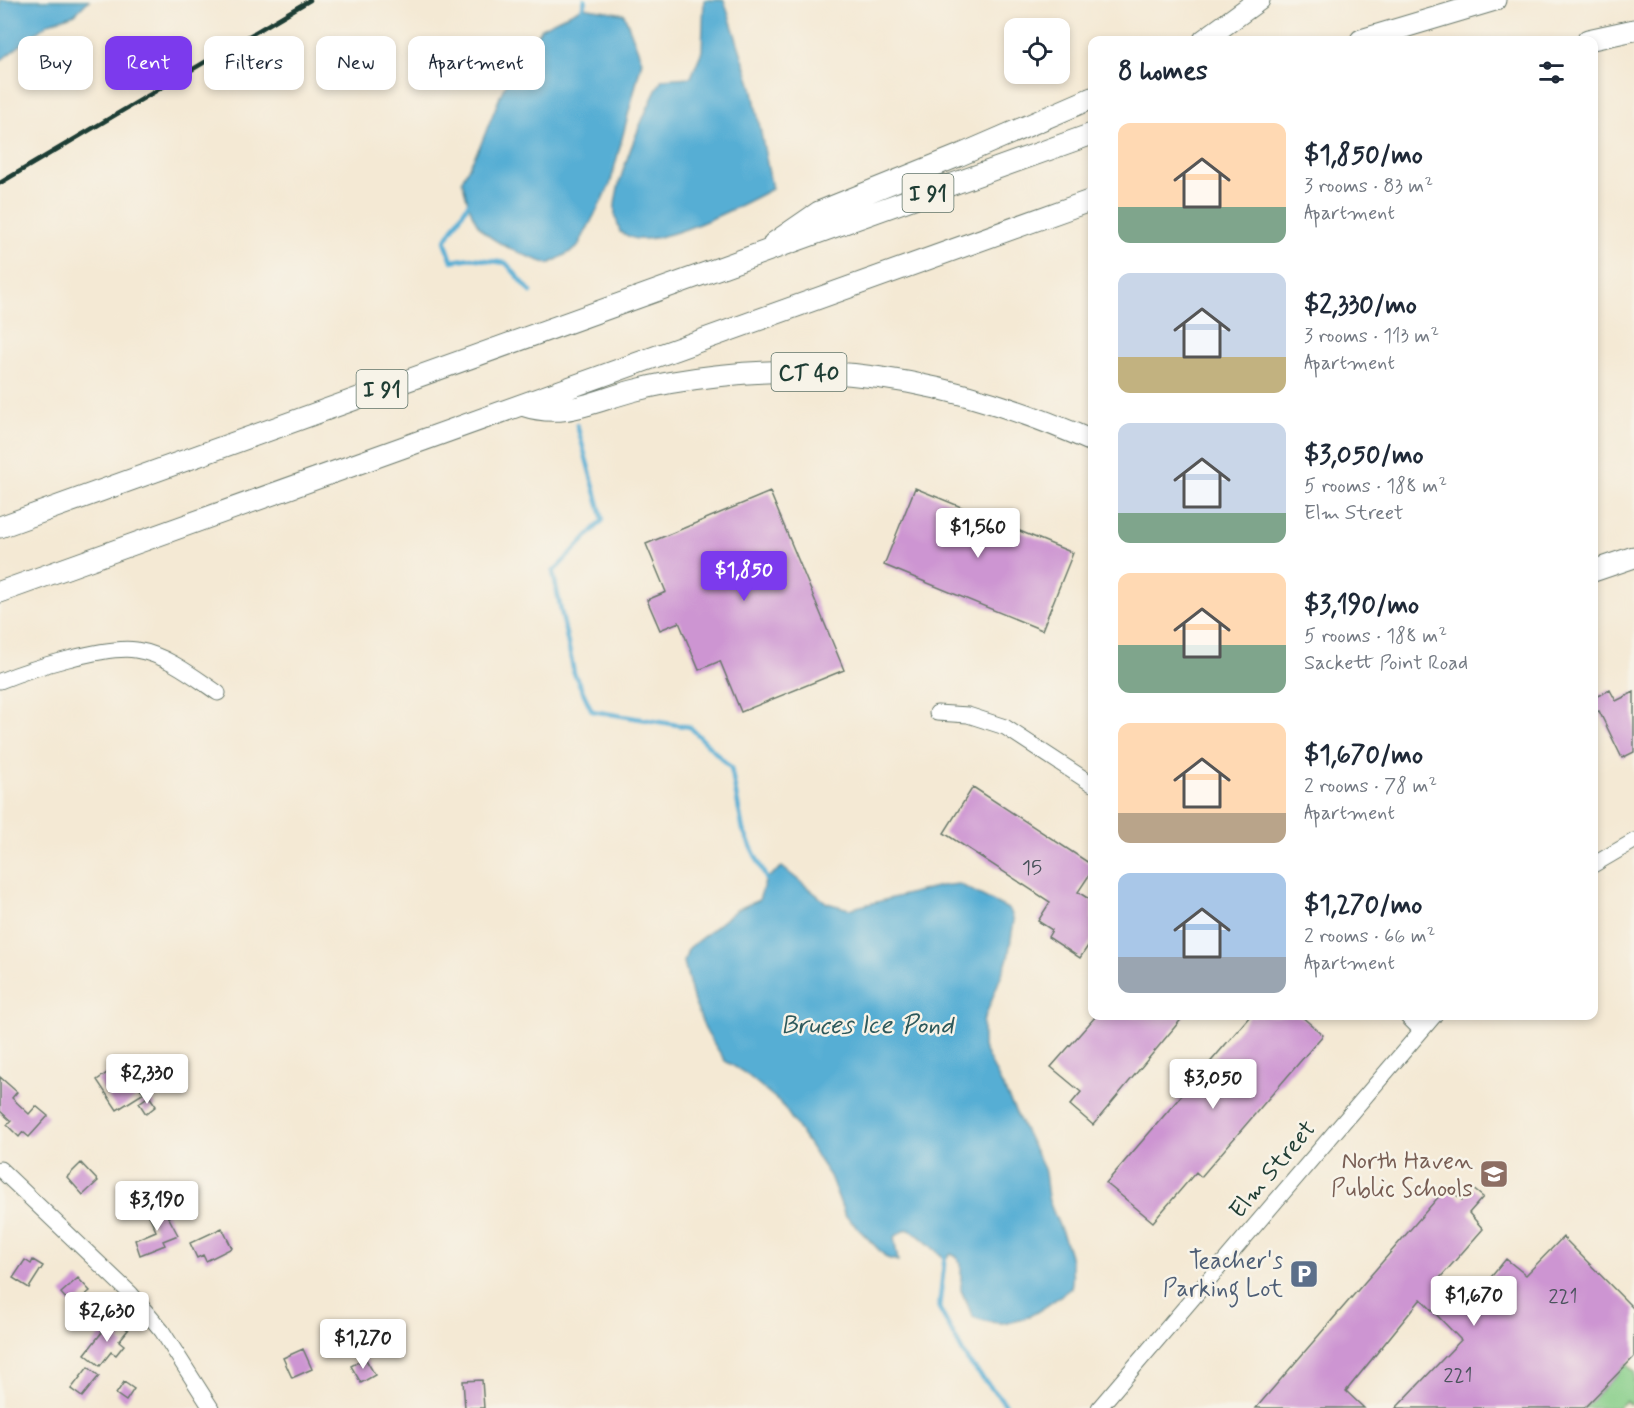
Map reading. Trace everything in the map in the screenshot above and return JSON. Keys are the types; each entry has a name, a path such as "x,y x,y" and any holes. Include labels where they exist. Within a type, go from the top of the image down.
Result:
{"highway":[{"path":"1210,36 1259,0"},
{"path":"1374,36 1495,0"},
{"path":"1598,38 1634,30"},
{"path":"764,252 794,226 819,212 958,156 1088,100"},
{"name":"I 91","path":"0,527 1088,135"},
{"name":"I 91","path":"0,592 1088,202"},
{"name":"CT 40","path":"522,405 545,412 563,412 632,391 691,380 766,372 831,372 892,379 969,394 1024,412 1088,439"},
{"path":"1598,569 1634,557"}],"street":[{"path":"0,681 57,663 103,653 135,650 176,664 218,693"},
{"path":"937,713 968,715 1005,727 1088,781"},
{"path":"1598,862 1634,840"},
{"path":"1411,1020 1421,1030"},
{"name":"Elm Street","path":"1099,1408 1430,1020"},
{"path":"0,1169 131,1294 162,1331 211,1408"}],"green space":[{"path":"1627,1364 1634,1372 1634,1401 1630,1405 1626,1401 1617,1408 1584,1408"}],"water":[{"path":"0,0 89,0 75,14 49,23 32,36 18,36 18,47 0,61"},
{"path":"704,0 724,0 752,87 772,189 687,229 651,238 633,238 620,232 615,216 619,185 640,126 662,79 691,77 702,51"},
{"path":"583,7 624,14 642,61 610,185 577,248 549,264 503,245 481,229 471,212 462,180 481,144 503,90 545,90 545,36 536,36 541,28"},
{"name":"Bruces Ice Pond","path":"782,867 827,903 849,909 940,886 959,884 1010,910 1014,920 1008,958 983,1022 983,1047 1044,1169 1049,1201 1072,1266 1071,1288 1037,1312 1014,1322 988,1322 973,1317 961,1290 961,1264 957,1257 951,1254 946,1259 921,1237 906,1229 894,1237 898,1261 887,1258 845,1215 830,1176 781,1103 745,1073 725,1061 707,1033 694,1002 684,962 688,949 736,910 759,900 766,879"}],"building":[{"path":"915,488 1073,553 1042,630 884,565"},
{"path":"770,492 844,670 741,712 720,661 699,670 679,622 660,630 647,600 666,592 646,544"},
{"path":"1610,690 1616,701 1634,692 1634,752 1622,758 1598,711 1598,696"},
{"path":"973,787 1088,862 1088,877 1078,892 1088,898 1088,946 1080,958 1048,937 1052,930 1038,921 1050,902 944,833"},
{"path":"1092,1020 1181,1020 1093,1125 1070,1105 1081,1092 1051,1067"},
{"path":"1247,1020 1306,1020 1323,1035 1201,1177 1196,1172 1153,1222 1106,1183"},
{"path":"120,1064 144,1093 117,1110 97,1080"},
{"path":"0,1077 17,1092 12,1098 29,1114 36,1106 48,1116 29,1137 23,1132 19,1137 7,1125 11,1121 0,1111"},
{"path":"149,1096 156,1106 146,1114 139,1103"},
{"path":"81,1163 98,1181 83,1195 67,1177"},
{"path":"1447,1187 1462,1200 1472,1188 1483,1197 1469,1213 1483,1229 1439,1279 1468,1305 1506,1259 1526,1275 1563,1237 1634,1309 1634,1357 1584,1408 1396,1408 1461,1340 1421,1299 1346,1391 1364,1408 1256,1408"},
{"path":"163,1207 178,1235 163,1241 165,1245 140,1255 135,1240 156,1231 148,1213"},
{"path":"222,1228 232,1248 206,1261 203,1255 197,1258 190,1243"},
{"path":"25,1260 31,1264 33,1260 43,1266 29,1288 13,1278"},
{"path":"78,1278 90,1291 72,1306 61,1293"},
{"path":"113,1318 128,1330 119,1341 124,1345 116,1355 111,1352 100,1366 85,1354"},
{"path":"303,1349 312,1369 292,1378 283,1358"},
{"path":"365,1358 375,1375 361,1383 351,1366"},
{"path":"88,1367 99,1376 82,1397 71,1389"},
{"path":"482,1380 484,1408 465,1408 463,1381"},
{"path":"124,1382 134,1389 126,1401 116,1394"}],"waterway":[{"path":"581,13 585,0"},
{"path":"472,198 445,241 452,261 471,258 506,263 531,292"},
{"path":"577,425 603,520 553,572 574,673 592,711 690,727 731,768 743,830 768,882"},
{"path":"945,1255 939,1308 967,1360 1009,1408"}],"railway":[{"path":"0,183 310,0"}],"place":[{"name":"North Haven Public Schools","path":"1494,1174"},
{"name":"Teacher's Parking Lot","path":"1304,1274"}]}
